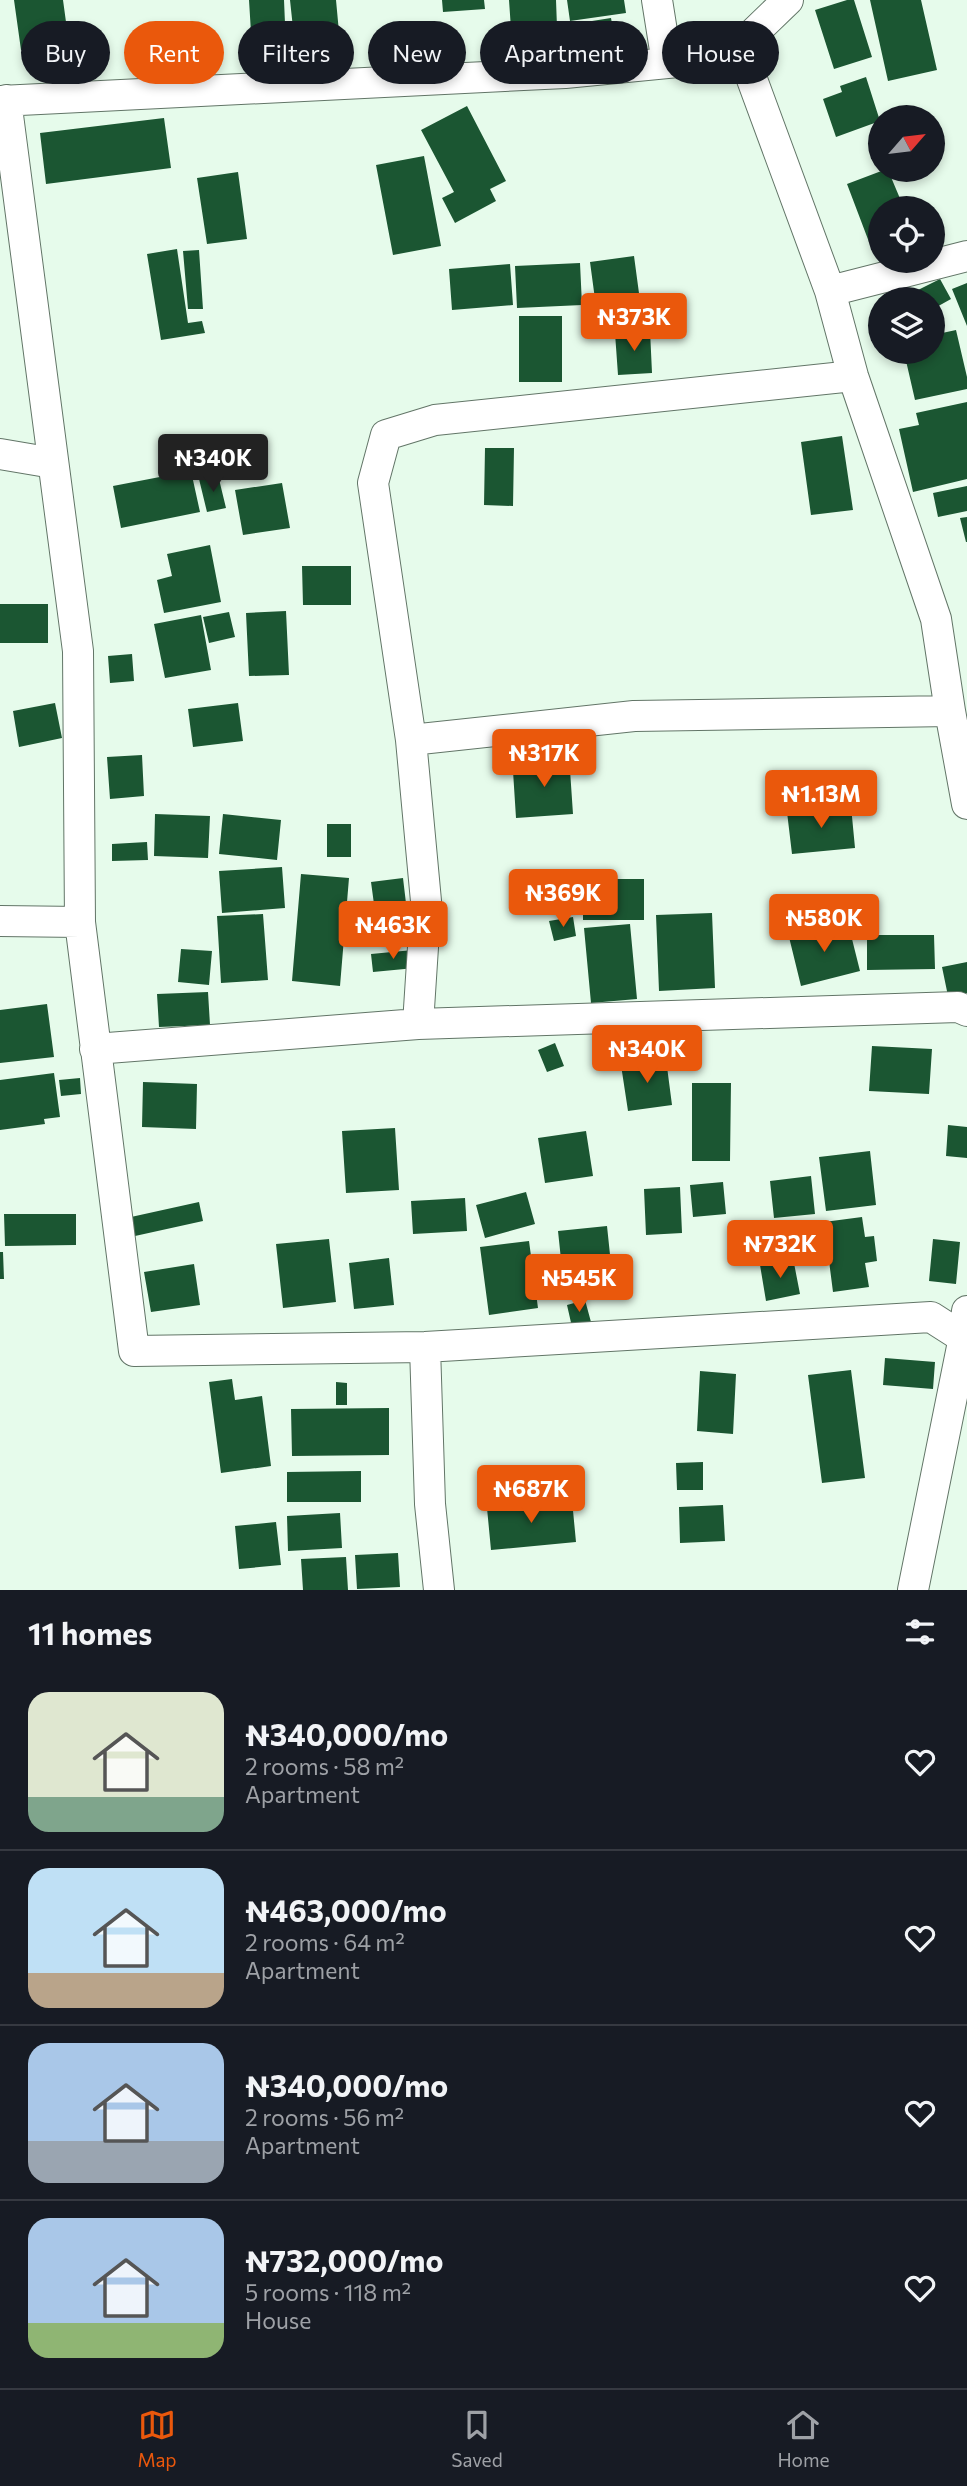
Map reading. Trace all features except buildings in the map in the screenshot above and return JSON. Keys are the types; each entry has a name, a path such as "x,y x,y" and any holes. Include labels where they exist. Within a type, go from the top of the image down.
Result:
{"street":[{"path":"657,0 662,32"},
{"path":"766,21 788,0"},
{"path":"662,63 565,73 3,101 78,650 80,922 134,1351 425,1347 931,1317 966,1329 914,1590"},
{"path":"754,84 830,291 853,376 936,619 967,804"},
{"path":"830,291 967,256"},
{"path":"418,1024 426,901 411,740 373,483 386,435 435,419 853,376"},
{"path":"0,454 53,463"},
{"path":"411,740 634,716 950,711"},
{"path":"0,921 80,922"},
{"path":"95,1049 418,1024 958,1007 967,1011"},
{"path":"425,1347 430,1504 439,1590"}]}
